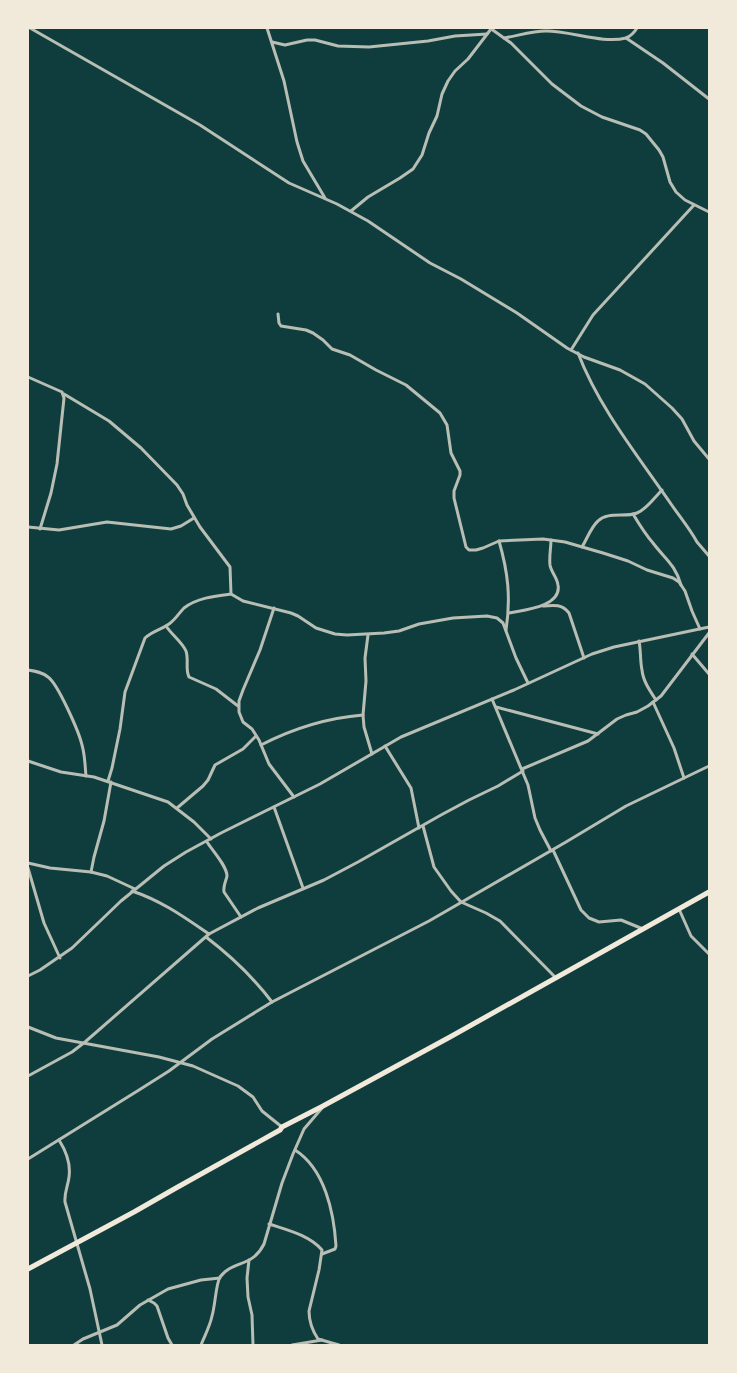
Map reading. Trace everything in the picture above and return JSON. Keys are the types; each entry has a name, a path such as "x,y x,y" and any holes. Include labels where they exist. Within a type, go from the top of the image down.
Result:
{"highway":[{"path":"30,1268 78,1243 280,1130 282,1127 556,978 709,892"}],"street":[{"path":"30,28 200,126 288,183 325,198 368,221 430,263 462,279 517,313 571,350 620,370 645,384 682,419 694,441 709,459"},
{"path":"267,28 284,81 296,142 304,161 325,198"},
{"path":"351,211 368,197 413,169 422,155 429,133 438,116 442,94 448,81 455,71 468,59 491,28 521,52 552,84 582,106 602,118 640,130 646,134 663,157 670,182 676,192 694,205 709,212"},
{"path":"504,38 545,31 564,32 598,38 626,38 634,34 637,28"},
{"path":"272,42 285,45 307,40 315,40 343,46 369,47 428,41 455,36 487,34"},
{"path":"626,38 663,63 709,99"},
{"path":"571,350 593,314 694,205"},
{"path":"278,314 279,323 282,326 306,330 323,340 332,349 350,355 406,386 440,413 447,425 451,453 460,471 454,491 454,498 466,547 469,550 476,550 499,541 526,538 565,542 628,561 647,570 673,578 679,582 700,629"},
{"path":"578,353 585,372 605,407 709,556"},
{"path":"28,377 57,389 109,422 140,448 177,485 183,494 194,518 230,567 231,594"},
{"path":"40,529 57,464 64,394"},
{"path":"582,547 598,521 606,516 638,513 648,506 662,490"},
{"path":"633,514 653,544 670,562 677,573 682,588"},
{"path":"28,527 59,530 107,522 171,529 182,526 194,518"},
{"path":"541,606 551,601 556,596 558,590 558,584 550,564 551,540"},
{"path":"499,541 507,573 509,594 509,613 506,632"},
{"path":"91,872 104,821 109,782 120,729 122,704 128,681 145,638 151,632 171,623 183,609 189,605 209,596 231,594 243,601 274,608 298,616 316,628 326,632 347,635 368,635 398,631 419,624 453,618 487,616 496,618 501,620 503,623 528,683"},
{"path":"509,613 541,606 556,605 566,608 584,658"},
{"path":"274,608 260,650 238,706 240,717 256,736 269,764 294,798"},
{"path":"166,626 186,652 189,677 216,689 238,706"},
{"path":"28,976 60,958 120,901 164,866 186,852 320,784 401,737 584,658 614,647 709,627"},
{"path":"28,1076 72,1052 85,1042 208,936 258,908 324,880 469,800 498,786 522,770 588,741 617,719 637,712 654,701 661,696 672,683 709,633"},
{"path":"368,635 365,658 366,681 363,715 364,727 372,754"},
{"path":"640,641 642,671 645,681 674,748 684,778"},
{"path":"692,654 709,674"},
{"path":"28,670 42,673 48,677 58,689 83,745 86,776"},
{"path":"492,699 522,770 532,798 537,824 552,850 582,910 589,918 599,922 621,920 644,929"},
{"path":"496,707 598,734"},
{"path":"261,745 299,728 326,720 363,715"},
{"path":"177,808 203,786 208,780 215,764 243,749 256,736"},
{"path":"385,746 411,788 421,827 434,867 451,892 461,902 500,921 556,978"},
{"path":"28,761 61,772 109,782 134,792 168,802 194,822 211,839"},
{"path":"28,1159 169,1071 179,1062 212,1039 272,1002 378,948 552,850 626,806 709,766"},
{"path":"274,807 303,888"},
{"path":"207,842 225,867 227,876 223,887 224,892 241,917"},
{"path":"28,863 50,868 91,872 107,876 166,905 183,915 237,962 272,1002"},
{"path":"28,868 44,923 60,958"},
{"path":"679,909 691,936 709,954"},
{"path":"28,1028 56,1038 85,1042 159,1057 193,1066 238,1086 252,1097 262,1111 282,1127"},
{"path":"201,1345 212,1316 220,1278 225,1272 256,1257 260,1252 264,1244 282,1183 304,1129 323,1106"},
{"path":"59,1140 65,1150 70,1176 64,1196 64,1202 78,1243 102,1345"},
{"path":"295,1150 303,1155 317,1175 326,1195 332,1218 336,1246 335,1249 322,1254"},
{"path":"269,1224 298,1234 313,1242 322,1250 317,1282 309,1311 312,1327 318,1338 339,1345"},
{"path":"249,1260 248,1297 252,1315 253,1345"},
{"path":"28,1262 30,1268"},
{"path":"74,1345 117,1325 140,1305 168,1289 201,1280 220,1278"},
{"path":"148,1300 157,1306 168,1338 172,1345"},
{"path":"292,1345 313,1344 322,1340"}]}
